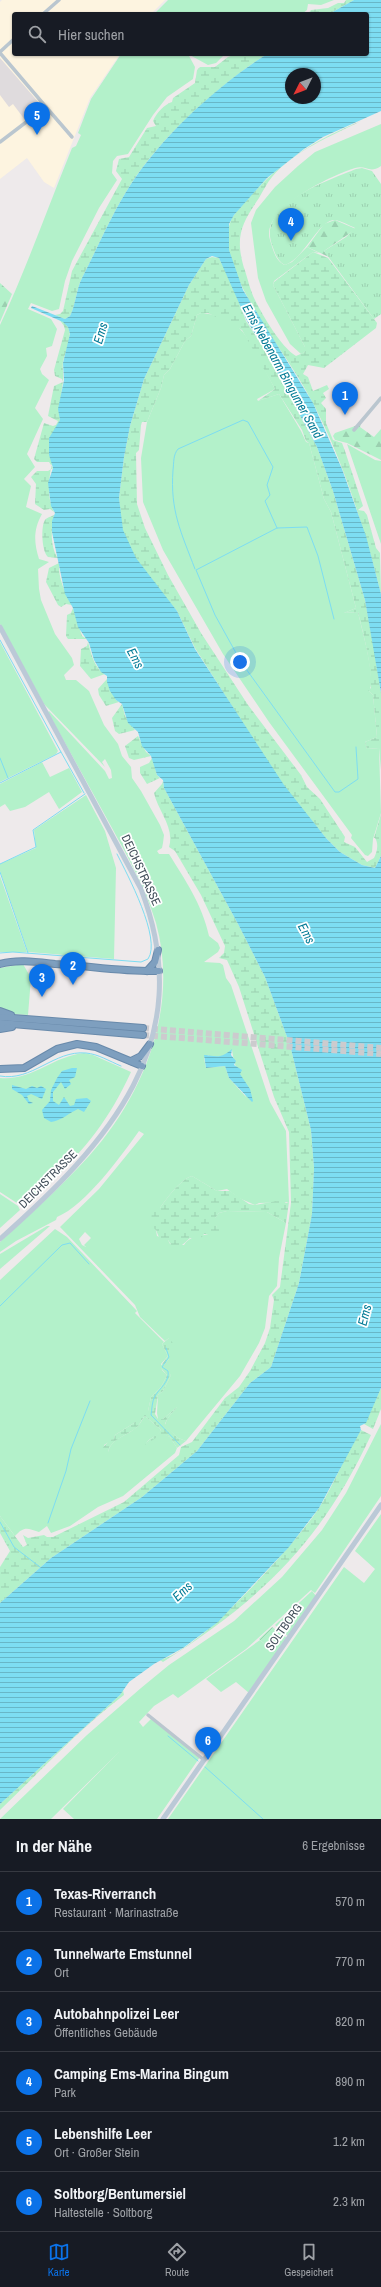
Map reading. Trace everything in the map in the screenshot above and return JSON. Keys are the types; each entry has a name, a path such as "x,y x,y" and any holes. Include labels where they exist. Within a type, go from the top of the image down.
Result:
{"highway":[{"path":"147,971 155,962 158,950"},
{"path":"1,964 38,962 159,971"},
{"path":"0,1011 20,1019"},
{"path":"0,1017 143,1032 0,1023"},
{"path":"0,1029 8,1027 32,1028 37,1026"},
{"path":"0,1068 24,1068 57,1049 77,1044 96,1047 142,1066"},
{"path":"131,1061 141,1056 150,1044"}],"main road":[{"name":"DEICHSTRASSE","path":"0,627 133,873 153,921 158,950 159,971 157,1013 150,1044 142,1066 117,1115 91,1150 61,1182 0,1239"},
{"name":"SOLTBORG","path":"163,1819 381,1505"}],"street":[{"path":"45,12 59,0"},
{"path":"12,41 0,52 72,137"},
{"path":"0,142 46,107"},
{"path":"354,430 381,398"},
{"path":"148,1715 204,1760"}],"shaded area":[{"path":"2,0 165,0 153,12 12,12 12,56 119,56 90,98 54,188 44,182 27,158 0,179 0,2"},
{"path":"0,58 40,104 40,108 25,120 13,104 9,107 0,95"}],"green space":[{"path":"168,0 334,0 321,5 308,4 307,10 304,12 156,12"},
{"path":"346,0 354,0 333,12 310,12 311,10 328,8 338,3 344,3"},
{"path":"120,56 189,56 195,67 193,79 167,97 153,115 128,154 117,156 113,161 112,173 117,180 99,208 72,261 65,281 59,309 52,311 31,303 28,309 51,319 57,329 52,346 46,348 47,356 40,369 42,374 49,380 35,408 43,419 27,454 35,467 24,479 31,486 26,507 42,514 35,536 39,559 49,562 38,569 41,600 55,634 72,658 74,665 64,675 66,680 76,680 89,691 104,725 118,744 122,756 131,767 132,778 160,825 164,835 162,848 157,851 159,854 169,854 187,883 202,913 209,936 218,943 220,948 218,952 204,962 220,963 223,965 226,978 231,985 270,1102 286,1131 289,1202 259,1203 255,1205 239,1198 227,1189 217,1191 192,1176 179,1185 160,1208 152,1208 157,1236 168,1240 170,1244 184,1245 191,1238 214,1231 217,1228 214,1219 219,1213 227,1211 267,1212 286,1223 279,1258 277,1286 269,1296 265,1328 259,1343 240,1376 186,1441 178,1438 165,1425 167,1419 177,1407 163,1419 158,1419 157,1413 158,1395 163,1391 171,1375 164,1368 164,1365 169,1359 167,1350 169,1338 165,1341 140,1317 135,1305 60,1227 99,1189 144,1134 139,1131 102,1179 80,1202 57,1217 56,1220 16,1241 0,1252 0,1242 89,1156 109,1132 126,1105 141,1077 152,1047 160,1017 163,986 162,954 156,923 137,875 48,712 49,711 105,771 109,779 112,778 111,770 105,759 102,762 105,767 44,704 0,624 0,325 72,148 76,146 81,135 78,133 91,99","holes":["232,1050 236,1067 246,1097 229,1078 225,1066 206,1068 204,1058 208,1055 213,1058 226,1055","85,1232 91,1238 84,1245 86,1247 82,1245 79,1239"]},
{"path":"192,56 223,56 216,63 208,65"},
{"path":"264,56 211,96 175,130 144,166 124,195 105,230 80,283 74,307 70,316 65,319 55,315 60,314 63,311 72,271 122,179 116,171 119,159 129,157 147,128 156,126 153,121 158,112 172,102 173,98 195,83 197,70 200,67 215,67 228,57"},
{"path":"361,121 303,151 328,136 344,129"},
{"path":"381,124 381,166 374,169 359,167 355,168 315,186 286,205 276,217 270,228 270,240 275,254 279,261 285,265 292,262 307,247 319,253 313,252 274,281 273,285 305,347 305,352 301,354 290,344 266,301 258,278 251,223 256,210 275,187 315,152"},
{"path":"299,154 280,168 268,182 244,223 240,239 241,257 250,288 255,300 284,346 296,356 305,352 305,347 273,285 274,282 313,252 328,258 377,323 376,328 324,368 308,365 303,374 308,377 313,391 327,385 329,389 323,393 326,398 321,403 326,409 326,423 333,440 342,443 363,506 358,510 364,511 367,515 376,548 380,553 381,594 357,510 337,455 325,428 298,377 250,303 231,260 228,240 231,220 259,187 285,163"},
{"path":"362,168 372,171 381,184 381,314 374,319 324,251 346,237 355,228 335,220 329,221 317,232 299,255 285,265 275,254 270,230 275,218 284,206 298,196 329,180"},
{"path":"335,220 356,229 324,251 329,257 307,247 324,224"},
{"path":"212,257 219,258 235,291 246,321 265,350 317,447 333,491 365,600 374,647 381,693 381,770 379,748 367,749 365,742 377,737 373,695 368,690 371,688 371,678 365,640 358,612 344,613 356,608 331,512 324,499 309,443 306,441 302,430 279,394 258,401 275,389 242,330 208,313 201,313 197,315 191,336 185,341 170,369 164,375 161,388 147,422 142,422 139,450 136,453 137,504 145,528 168,575 201,633 248,705 301,775 307,787 320,799 345,837 344,842 355,847 367,862 374,858 376,853 377,843 374,838 381,814 381,856 375,868 362,865 340,852 326,838 283,786 195,648 177,611 123,549 119,498 124,457 130,426 144,379 189,285 206,259"},
{"path":"0,283 12,294 0,322"},
{"path":"206,313 224,319 235,325 243,332 275,389 257,399 258,401 279,394 306,442 309,443 324,499 331,512 356,608 344,613 358,612 370,665 371,685 369,691 373,695 377,737 365,742 367,749 379,748 381,813 373,839 372,852 368,856 365,855 351,838 352,835 269,722 223,654 163,550 143,502 141,458 147,422 161,388 164,375 170,369 185,341 191,336 197,315"},
{"path":"59,319 68,326 70,334 63,362 63,382 62,379 55,376 54,370 65,330"},
{"path":"63,382 59,431 52,466 49,462 37,462 34,459 44,423 53,426 56,425 58,421 48,416 54,386"},
{"path":"361,424 360,427 374,437 381,429 381,460 347,443 335,440 333,436 335,433"},
{"path":"347,444 375,460 381,461 381,544"},
{"path":"51,469 49,490 50,501 54,512 50,509 44,510 35,504 36,484 31,477 37,471 48,471"},
{"path":"54,515 52,525 52,543 55,554 58,558 48,557 44,550 43,540 43,525 48,518"},
{"path":"59,563 62,585 72,605 66,604 61,607 58,605 46,582 49,568"},
{"path":"73,608 82,636 87,639 68,639 66,636 67,615 71,613"},
{"path":"0,642 58,751 56,754 0,782"},
{"path":"88,642 98,668 105,674 91,679 80,666 81,649 87,646"},
{"path":"107,679 116,700 119,702 106,706 99,695 98,689"},
{"path":"122,704 125,716 135,730 119,734 115,731 112,718"},
{"path":"138,736 146,752 151,756 134,760 129,758 125,746"},
{"path":"152,758 157,775 160,778 147,784 140,773 140,767 149,763"},
{"path":"42,762 50,777 69,768 82,792 59,809 49,792 25,807 10,811 5,804 0,807 0,784"},
{"path":"163,781 164,788 265,977 290,1045 311,1130 314,1168 312,1214 299,1283 271,1367 250,1383 197,1451 142,1497 51,1558 0,1603 0,1567 10,1551 0,1533 0,1516 23,1547 27,1545 23,1535 28,1538 44,1535 47,1537 53,1537 124,1502 179,1455 181,1447 192,1442 225,1398 239,1387 250,1371 265,1343 270,1328 274,1300 272,1295 280,1287 291,1203 289,1132 274,1097 239,987 227,960 219,958 224,953 225,946 201,895 175,851 169,847 170,833 154,793"},
{"path":"86,795 105,831 116,868 114,959 28,952 0,871 0,864 36,848 34,830"},
{"path":"0,876 27,952 0,952"},
{"path":"23,964 31,978 28,1015 12,1014 0,1009 0,968"},
{"path":"84,1053 93,1055 131,1072 114,1105 96,1133 62,1171 30,1203 23,1207 0,1192 0,1078 22,1076 62,1059"},
{"path":"192,1176 217,1191 230,1191 249,1204 255,1205 282,1200 286,1203 289,1202 286,1223 267,1212 227,1211 219,1213 215,1218 217,1228 222,1231 219,1234 204,1234 202,1237 195,1240 190,1238 182,1245 178,1246 172,1246 168,1240 160,1240 156,1230 151,1226 152,1208 160,1208 183,1181"},
{"path":"0,1194 18,1206 20,1210 0,1228"},
{"path":"47,1226 50,1226 0,1269 0,1254"},
{"path":"55,1229 67,1237 137,1311 135,1313 164,1342 162,1344 168,1356 161,1364 162,1370 167,1375 161,1387 151,1397 148,1411 134,1423 115,1435 114,1439 104,1445 108,1452 113,1443 139,1425 145,1416 161,1430 146,1444 162,1433 170,1437 177,1448 175,1453 123,1496 98,1507 70,1526 51,1533 47,1526 39,1532 23,1529 15,1536 0,1516 0,1280"},
{"path":"169,1338 175,1346 171,1351 167,1350 170,1354 169,1359 164,1365 171,1375 163,1391 158,1395 155,1414 158,1419 163,1419 177,1407 167,1419 165,1424 178,1438 186,1441 177,1448 170,1437 162,1434 145,1445 161,1430 145,1416 136,1428 112,1444 108,1452 102,1454 99,1452 110,1440 114,1439 115,1435 134,1423 141,1411 148,1411 151,1397 161,1387 167,1375 160,1367 168,1356 162,1344"},
{"path":"381,1388 381,1409 373,1429 364,1424"},
{"path":"381,1424 381,1496 315,1593 311,1590 246,1649 178,1698 173,1694 154,1706 139,1722 143,1727 151,1719 200,1757 157,1819 74,1819 63,1809 120,1751 51,1819 0,1819 87,1735 141,1688 169,1665 234,1621 282,1577 322,1530 346,1493"},
{"path":"361,1430 371,1435 352,1473 332,1506 309,1537 285,1565 259,1591 230,1615 198,1639 163,1662 160,1660 177,1652 198,1637 221,1617 246,1594 290,1545 319,1508"},
{"path":"381,1514 381,1819 168,1819 344,1567 364,1583 375,1569 355,1551"},
{"path":"312,1591 316,1596 288,1636 275,1625"},
{"path":"272,1627 287,1638 276,1654 259,1639"},
{"path":"260,1640 276,1654 249,1693 236,1682 221,1692 206,1679"},
{"path":"123,1690 124,1695 91,1722 0,1810 0,1804 120,1695"}],"water":[{"path":"354,0 381,0 381,111 323,137 304,149 267,178 234,215 229,224 229,250 243,290 313,403 342,469 366,536 381,594 381,693 365,600 333,491 317,447 265,350 247,321 219,258 212,256 206,259 189,285 144,379 130,426 124,457 119,498 123,530 136,558 177,611 195,649 284,785 326,838 340,852 362,865 375,868 381,856 381,1388 366,1423 360,1426 361,1430 319,1508 289,1547 218,1622 183,1648 154,1664 129,1682 120,1695 0,1804 0,1603 51,1558 142,1497 197,1451 250,1383 271,1367 299,1283 312,1214 314,1168 311,1130 290,1045 265,977 164,788 163,780 157,775 151,756 142,746 138,732 128,723 122,704 116,700 110,691 107,676 101,672 94,660 89,643 78,627 73,608 65,594 52,532 52,521 55,513 51,506 48,483 53,468 49,455 49,438 60,420 58,409 64,380 63,363 70,334 68,327 63,322 31,308 32,306 65,319 70,316 82,278 111,218 131,184 144,166 175,130 193,112 230,80 264,56 369,56 369,12 333,12"},
{"path":"232,1049 231,1055 236,1061 234,1065 242,1070 240,1074 250,1089 252,1102 229,1078 225,1066 206,1068 204,1055 221,1056"},
{"path":"77,1068 75,1077 69,1080 71,1084 65,1089 61,1082 53,1092 53,1101 59,1105 64,1097 70,1106 74,1105 76,1099 87,1098 91,1101 84,1112 78,1109 62,1119 51,1122 44,1118 42,1110 50,1101 51,1090 62,1071"},
{"path":"12,1085 26,1089 32,1086 37,1088 41,1086 46,1089 42,1099 31,1094 27,1096 29,1101 33,1103 29,1104 22,1095 12,1089"}],"waterway":[{"path":"195,569 185,544 173,498 174,461 175,454 178,449 243,420 248,422 273,467 267,485 270,495 265,501 277,528"},
{"path":"334,619 318,556 307,527 277,528 196,570 215,615 241,662 335,792 339,792 358,779 356,747"},
{"path":"0,640 61,752 0,783"},
{"path":"61,752 84,793"},
{"path":"0,758 8,778"},
{"path":"0,864 36,847 33,830 85,794"},
{"path":"0,953 13,952 141,962 148,959 151,950 147,922 142,906 117,854"},
{"path":"0,872 28,953"},
{"path":"0,1076 12,1077 22,1075 74,1053 95,1055 121,1066"},
{"path":"0,1306 62,1245 70,1243 89,1264"},
{"path":"166,1348 169,1357 162,1367 168,1371 168,1378 154,1398 151,1415 180,1445"},
{"path":"48,1523 66,1471 71,1449 90,1401"},
{"path":"0,1522 14,1547 40,1567"},
{"path":"168,1736 198,1761"},
{"path":"205,1767 263,1819"}],"tunnel":[{"path":"143,1028 381,1048"},
{"path":"143,1035 381,1054"}],"place":[{"name":"Lebenshilfe Leer","path":"37,135"},
{"name":"Camping Ems-Marina Bingum","path":"291,241"},
{"name":"Texas-Riverranch","path":"345,415"},
{"name":"Tunnelwarte Emstunnel","path":"73,985"},
{"name":"Autobahnpolizei Leer","path":"42,997"},
{"name":"Soltborg/Bentumersiel","path":"208,1760"}],"water label":[{"name":"Ems","path":"100,333"},
{"name":"Ems Nebenarm Bingumer Sand","path":"283,371"},
{"name":"Ems","path":"136,658"},
{"name":"Ems","path":"307,933"},
{"name":"Ems","path":"364,1315"},
{"name":"Ems","path":"182,1591"}]}
